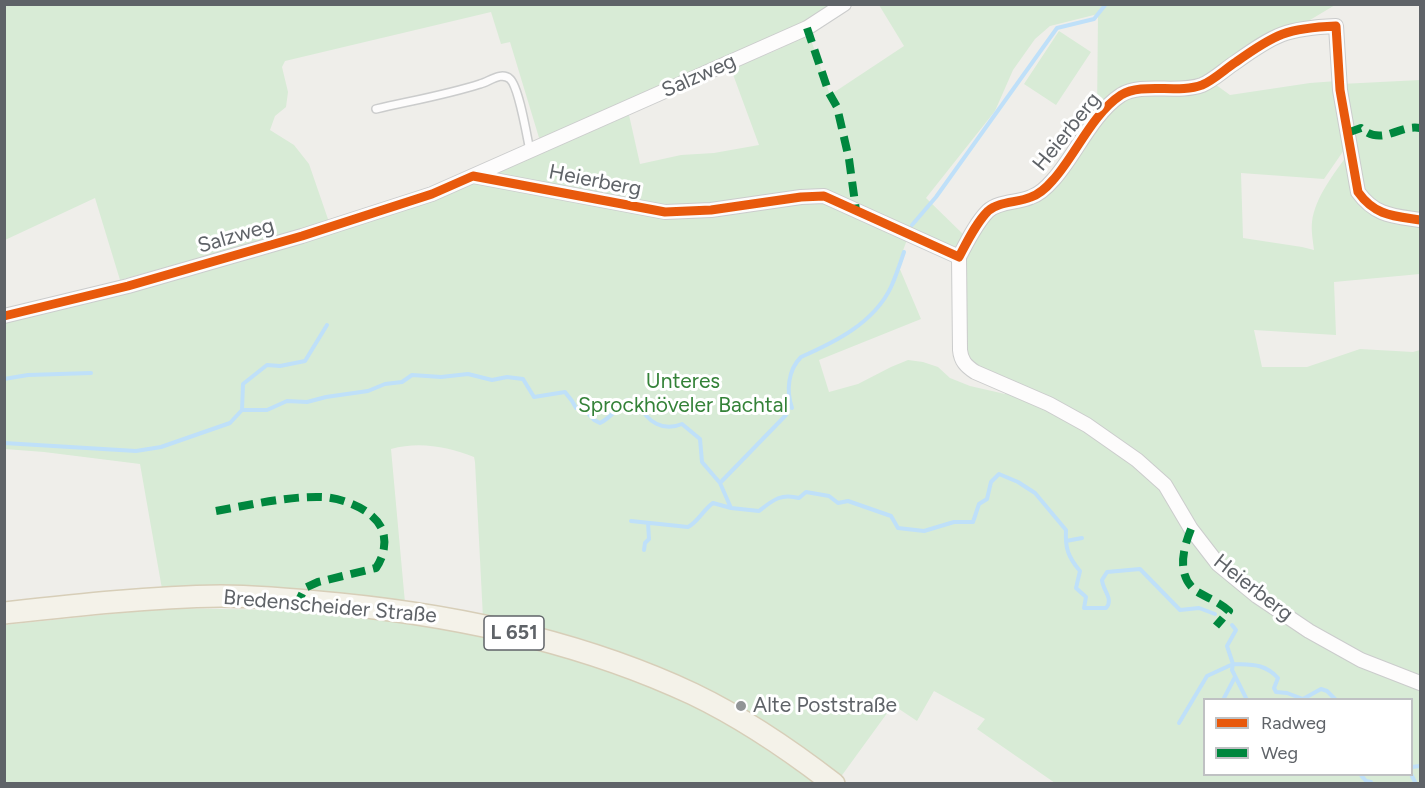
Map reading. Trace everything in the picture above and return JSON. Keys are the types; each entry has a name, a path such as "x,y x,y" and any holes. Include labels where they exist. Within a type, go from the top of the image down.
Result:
{"main road":[{"name":"Bredenscheider Straße","path":"4,613 143,599 225,596 299,600 442,617 564,647 650,676 693,695 758,730 834,783"}],"street":[{"name":"Salzweg","path":"4,316 128,286 302,236 432,194 807,28 844,4"},
{"name":"Heierberg","path":"1420,220 1386,215 1365,202 1358,192 1340,90 1336,26 1308,27 1286,31 1273,37 1204,84 1188,88 1137,90 1120,96 1083,137 1054,179 1038,194 1030,198 1000,205 989,211 959,257 960,350 963,362 968,368 1049,404 1087,425 1137,460 1165,485 1191,529 1218,564 1257,596 1309,631 1361,660 1420,683"},
{"name":"Heierberg","path":"473,176 665,212 711,210 801,196 824,196 959,257"}],"lane":[{"path":"376,109 482,84 506,76 513,82 530,151"}],"green space":[{"path":"4,5 836,5 806,25 540,141 510,42 501,44 491,12 285,61 282,67 288,92 286,107 275,116 270,130 294,145 309,164 329,222 120,280 95,198 5,240"},
{"path":"879,5 1335,5 1200,86 1136,89 1097,114 1098,14 1050,26 1035,39 1013,70 995,111 926,198 967,238 952,253 823,194 663,210 487,177 629,115 640,164 681,155 714,153 759,145 731,69 809,34 830,95 904,46"},
{"path":"1059,31 1091,52 1056,105 1024,84"},
{"path":"1420,80 1420,217 1386,213 1365,200 1341,84"},
{"path":"1337,81 1344,150 1324,179 1241,173 1243,238 1314,250 1312,225 1317,204 1326,186 1348,154 1355,193 1420,222 1420,274 1334,282 1336,335 1254,330 1262,367 1307,367 1360,349 1413,352 1420,350 1420,681 1313,629 1220,563 1196,522 1147,467 975,366 963,345 962,257 993,207 1032,203 1119,98 1212,82 1230,95"},
{"name":"Unteres Sprockhöveler Bachtal","path":"480,181 625,208 824,197 908,237 897,267 899,267 921,319 819,360 829,392 858,384 908,360 923,362 938,367 950,378 970,386 1005,394 1009,386 1087,427 1146,471 1254,597 1420,684 1420,783 1055,783 977,729 985,719 934,691 917,721 893,705 840,778 793,744 483,618 474,457 434,446 413,445 391,449 405,603 162,589 140,464 5,449 4,322"},
{"path":"168,608 276,610 406,621 468,631 558,653 683,697 738,730 815,783 5,783 4,625"}],"waterway":[{"path":"912,225 936,197 1057,28 1094,19 1106,4"},
{"path":"792,408 789,381 797,362 801,357 840,338 875,311 891,287 904,252"},
{"path":"242,410 243,384 267,365 280,366 305,361 327,325"},
{"path":"4,379 28,375 91,373"},
{"path":"4,443 136,451 161,447 230,423 242,410 267,410 287,401 307,402 368,391 385,384 402,382 412,375 441,377 468,374 492,380 507,377 523,379 534,397 565,392 576,408 583,408 600,423 627,400 639,404 646,416 656,424 668,427 682,424 700,439 702,462 720,483 731,508 759,511 782,497 799,498 806,492 829,496 838,503 848,501 891,516 898,528 924,531 954,522 973,522 979,504 987,499 991,482 999,474 1035,493 1066,530 1068,552 1080,571 1076,588 1086,597 1084,608 1106,608 1108,605 1109,598 1102,580 1107,572 1140,569 1180,610 1199,608 1215,614"},
{"path":"720,483 786,415"},
{"path":"631,521 688,527 713,503 731,508"},
{"path":"644,550 645,543 649,539 648,523"},
{"path":"1066,541 1082,538"},
{"path":"1232,625 1236,630 1227,646 1233,664 1257,666 1268,670 1278,678 1274,688 1276,692 1300,698"},
{"path":"1179,723 1207,676 1233,664 1232,670 1246,698"},
{"path":"1224,698 1235,677"},
{"path":"1305,698 1321,689 1334,698"},
{"path":"1413,767 1420,766"},
{"path":"1362,776 1366,781 1371,782"},
{"path":"1412,776 1416,784"}],"marked path":[{"path":"807,28 829,93 837,107 849,159 856,210"},
{"path":"1347,133 1361,128 1369,133 1383,135 1405,129 1420,128"},
{"path":"216,511 282,499 322,497 356,506 378,522 384,534 384,544 383,554 376,568 318,582 305,588 299,600"},
{"path":"1191,529 1184,553 1184,570 1190,585 1196,591 1229,611 1216,626"}],"cycle path":[{"path":"4,316 128,286 302,236 432,194 473,176 665,212 711,210 801,197 824,196 959,257 988,211 998,205 1026,199 1040,192 1061,170 1101,113 1121,95 1139,89 1182,89 1202,85 1249,52 1282,34 1319,27 1336,26 1340,90 1358,192 1371,206 1386,214 1420,220"}],"place":[{"name":"Alte Poststraße","path":"741,706"}]}
